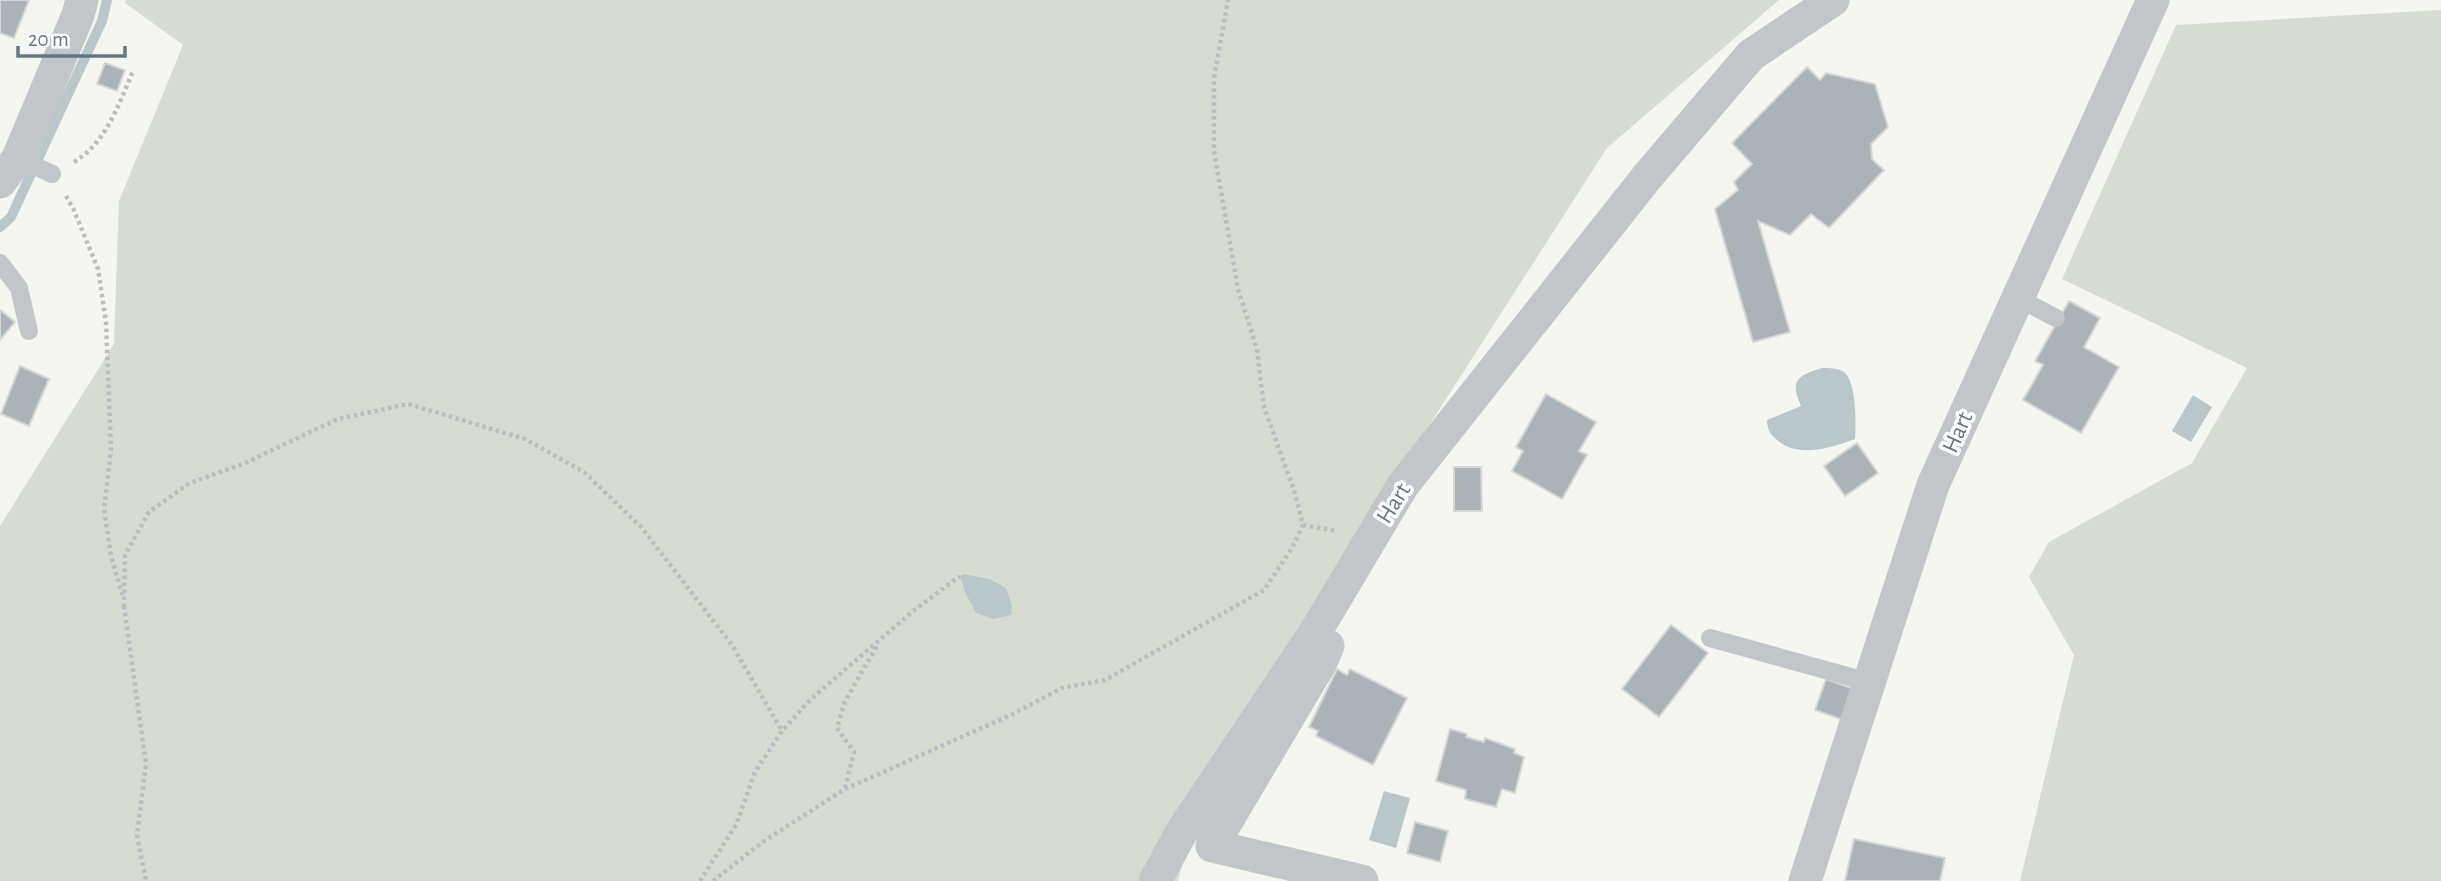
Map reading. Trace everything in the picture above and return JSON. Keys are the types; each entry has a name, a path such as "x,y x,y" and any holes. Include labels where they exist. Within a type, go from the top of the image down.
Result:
{"street":[{"path":"15,167 82,0"},
{"name":"Hart","path":"1155,881 1181,833 1316,631 1411,475 1647,177 1751,55 1833,0"},
{"name":"Hart","path":"1805,881 1933,485 2153,0"},
{"name":"Hart","path":"1362,881 1212,846 1321,662 1370,539"}],"lane":[{"path":"15,167 52,174"},
{"path":"0,263 19,288 29,331"},
{"path":"2018,298 2056,318"},
{"path":"1710,638 1869,682"}],"path":[{"path":"713,881 764,841 845,789 1012,715 1062,688 1105,680 1190,633 1264,590 1292,548 1303,525 1294,490 1264,407 1257,349 1238,289 1214,150 1214,78 1228,0"},
{"path":"52,174 86,155 108,127 134,71"},
{"path":"74,208 98,270 106,322 111,450 104,509 111,556 124,607 146,764 136,835 146,881"},
{"path":"124,607 125,555 149,512 190,483 244,463 338,419 408,404 525,439 584,471 642,527 732,645 782,731"},
{"path":"700,881 736,825 755,772 782,731 811,699 960,576"},
{"path":"845,789 854,752 837,728 845,701 880,641"}],"shaded area":[{"path":"126,0 1779,0 1607,148 1246,711 1189,840 1178,881 0,881 0,526 114,344 119,201 183,45 125,3"},
{"path":"2441,10 2441,881 2020,881 2074,655 2029,577 2049,542 2192,463 2247,368 2062,279 2176,25"},
{"path":"1822,368 1839,370 1848,377 1855,404 1855,439 1815,450 1794,449 1776,439 1767,420 1801,406 1796,391 1798,381 1806,374"},
{"path":"2193,395 2212,407 2191,442 2172,431"},
{"path":"964,574 989,579 1006,588 1012,606 1011,615 994,619 976,613 960,576"},
{"path":"1384,791 1410,798 1396,848 1369,840"}],"building":[{"path":"0,0 29,0 14,38 0,33"},
{"path":"105,63 125,70 117,91 97,84"},
{"path":"1807,67 1820,80 1826,73 1875,84 1888,127 1871,144 1872,159 1884,170 1829,228 1811,214 1790,235 1758,221 1790,332 1753,342 1715,209 1738,190 1734,182 1752,164 1732,143"},
{"path":"2069,301 2100,318 2084,347 2119,367 2081,433 2023,400 2043,365 2035,361"},
{"path":"0,310 15,322 0,340"},
{"path":"20,366 49,379 29,426 1,414"},
{"path":"1546,394 1596,422 1579,451 1587,455 1562,499 1512,471 1523,451 1516,447"},
{"path":"1857,443 1878,473 1845,496 1824,466"},
{"path":"1454,467 1481,467 1482,511 1454,511"},
{"path":"1671,625 1708,653 1659,717 1622,689"},
{"path":"1337,669 1347,675 1350,669 1407,698 1373,765 1316,736 1318,731 1309,727"},
{"path":"1826,679 1857,690 1846,721 1815,710"},
{"path":"1450,729 1467,734 1466,737 1484,742 1485,738 1515,749 1514,753 1524,757 1515,793 1502,789 1496,807 1465,799 1466,790 1436,781"},
{"path":"1415,822 1448,831 1440,862 1407,853"},
{"path":"1854,839 1945,858 1940,881 1845,881"}],"waterway":[{"path":"0,227 11,217 102,21 107,0"}]}
